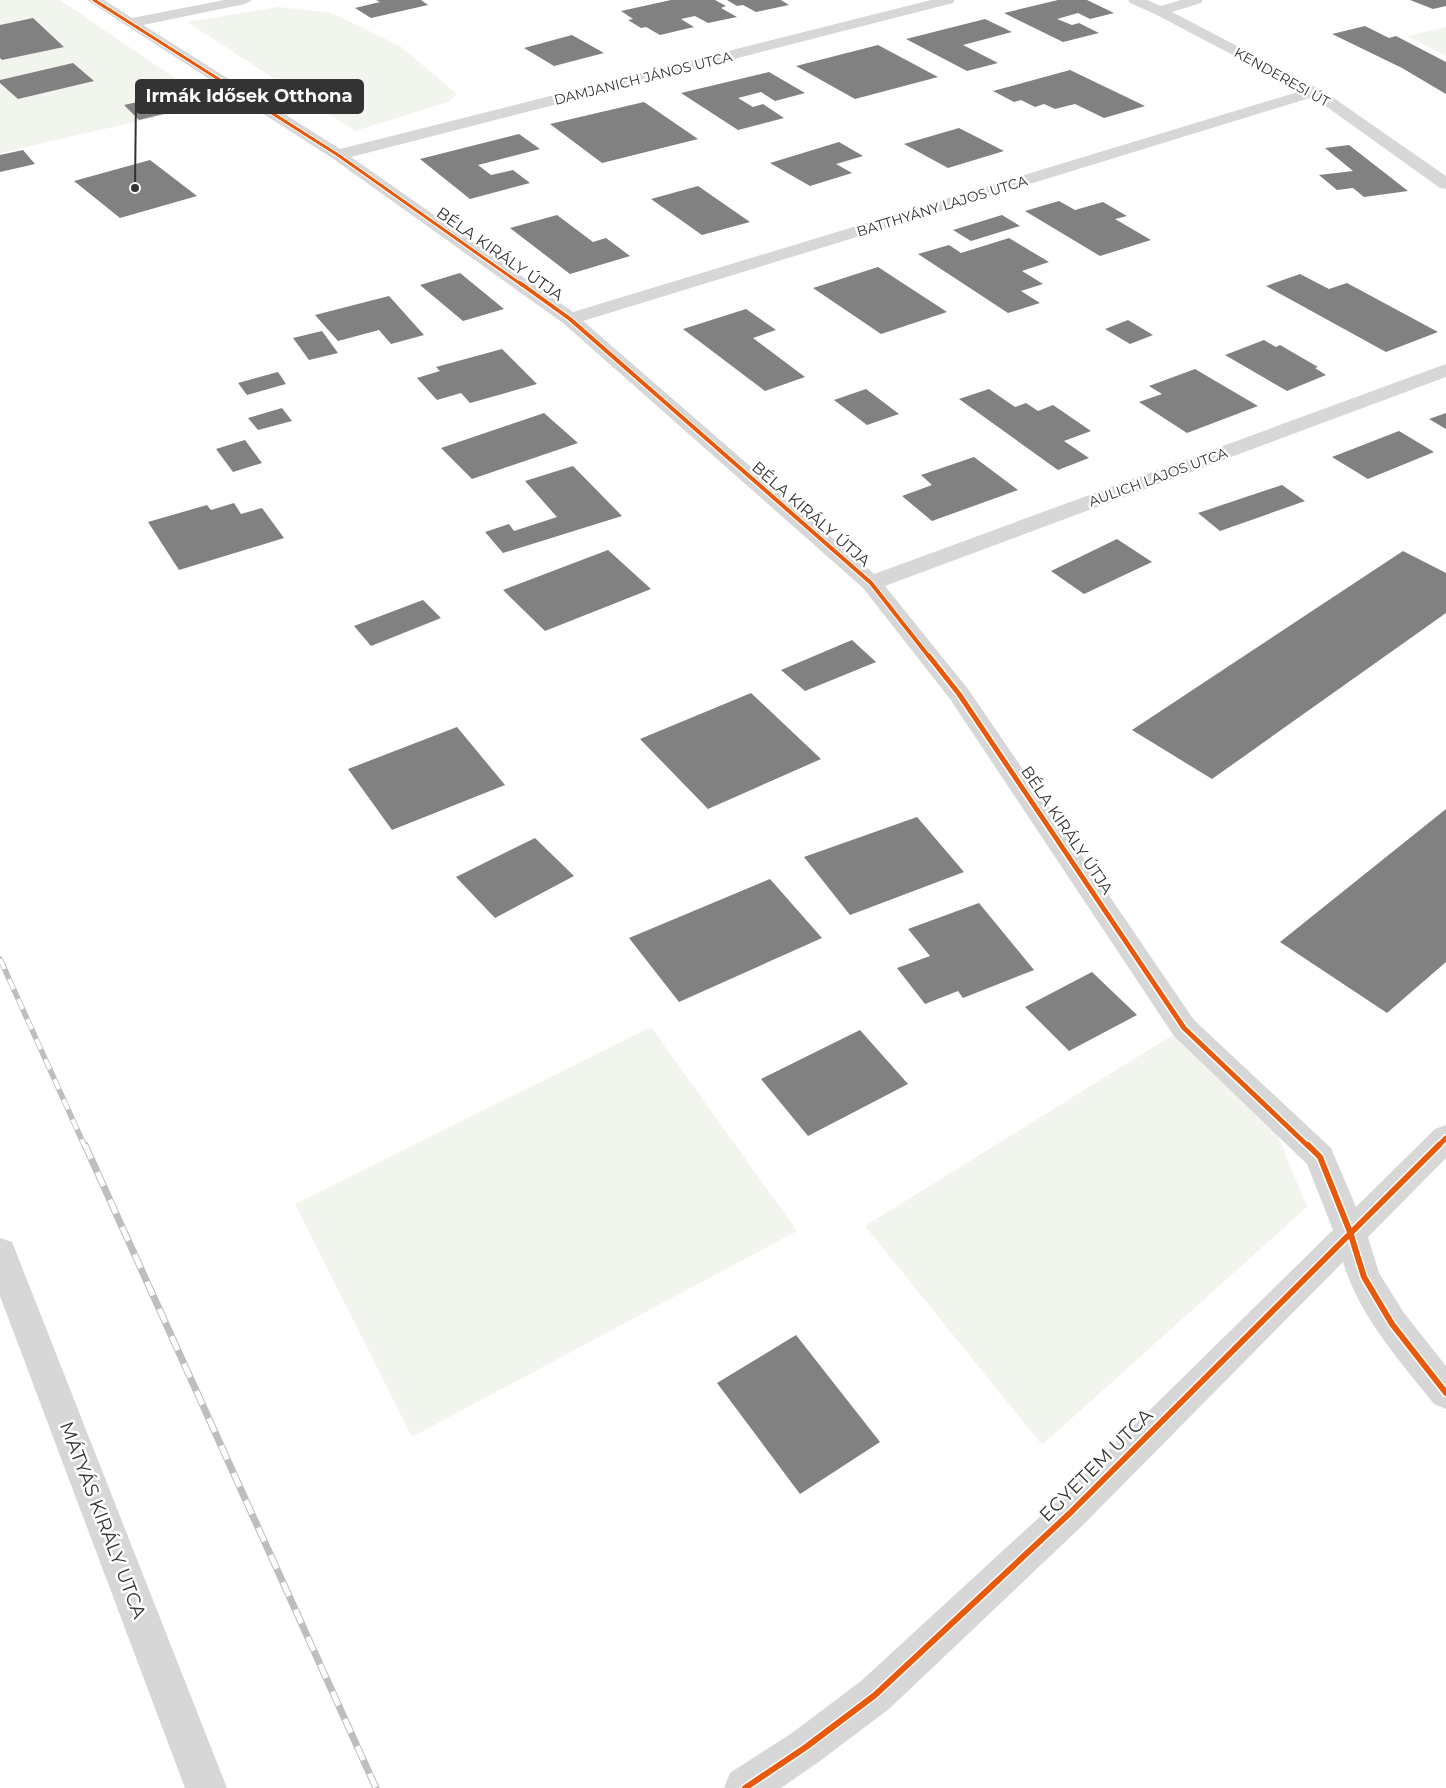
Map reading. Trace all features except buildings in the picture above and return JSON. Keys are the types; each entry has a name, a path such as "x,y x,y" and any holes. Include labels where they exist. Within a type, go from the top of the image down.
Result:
{"street":[{"name":"BÉLA KIRÁLY ÚTJA","path":"94,0 338,155 570,319 871,583 959,694 1184,1028 1320,1157 1350,1232 1364,1277 1392,1324 1446,1393"},
{"path":"130,23 245,0"},
{"name":"DAMJANICH JÁNOS UTCA","path":"338,155 948,0"},
{"name":"KENDERESI ÚT","path":"1135,0 1160,11 1314,92 1446,184"},
{"path":"1160,11 1196,0"},
{"name":"BATTHYÁNY LAJOS UTCA","path":"570,319 1314,92"},
{"name":"AULICH LAJOS UTCA","path":"871,583 1446,370"},
{"name":"EGYETEM UTCA","path":"744,1788 806,1747 875,1695 1070,1513 1446,1138"},
{"name":"MÁTYÁS KIRÁLY UTCA","path":"0,1252 206,1788"}],"shaded area":[{"path":"0,0 60,0 213,104 0,153"},
{"path":"278,7 332,13 400,46 457,94 448,102 355,131 187,22"},
{"path":"1446,27 1446,56 1407,36"},
{"path":"651,1027 797,1231 412,1437 295,1204"},
{"path":"1184,1028 1277,1134 1307,1207 1042,1445 865,1226"}],"railway":[{"path":"0,959 85,1147"},
{"path":"85,1145 376,1788"}],"cycle path":[{"path":"94,0 338,155 570,319 871,583 959,694 1184,1028 1320,1157 1350,1232 1364,1277 1392,1324 1446,1393"},
{"path":"745,1788 806,1747 875,1695 1070,1513 1446,1138"}],"place":[{"name":"Irmák Idősek Otthona","path":"135,188"}]}
